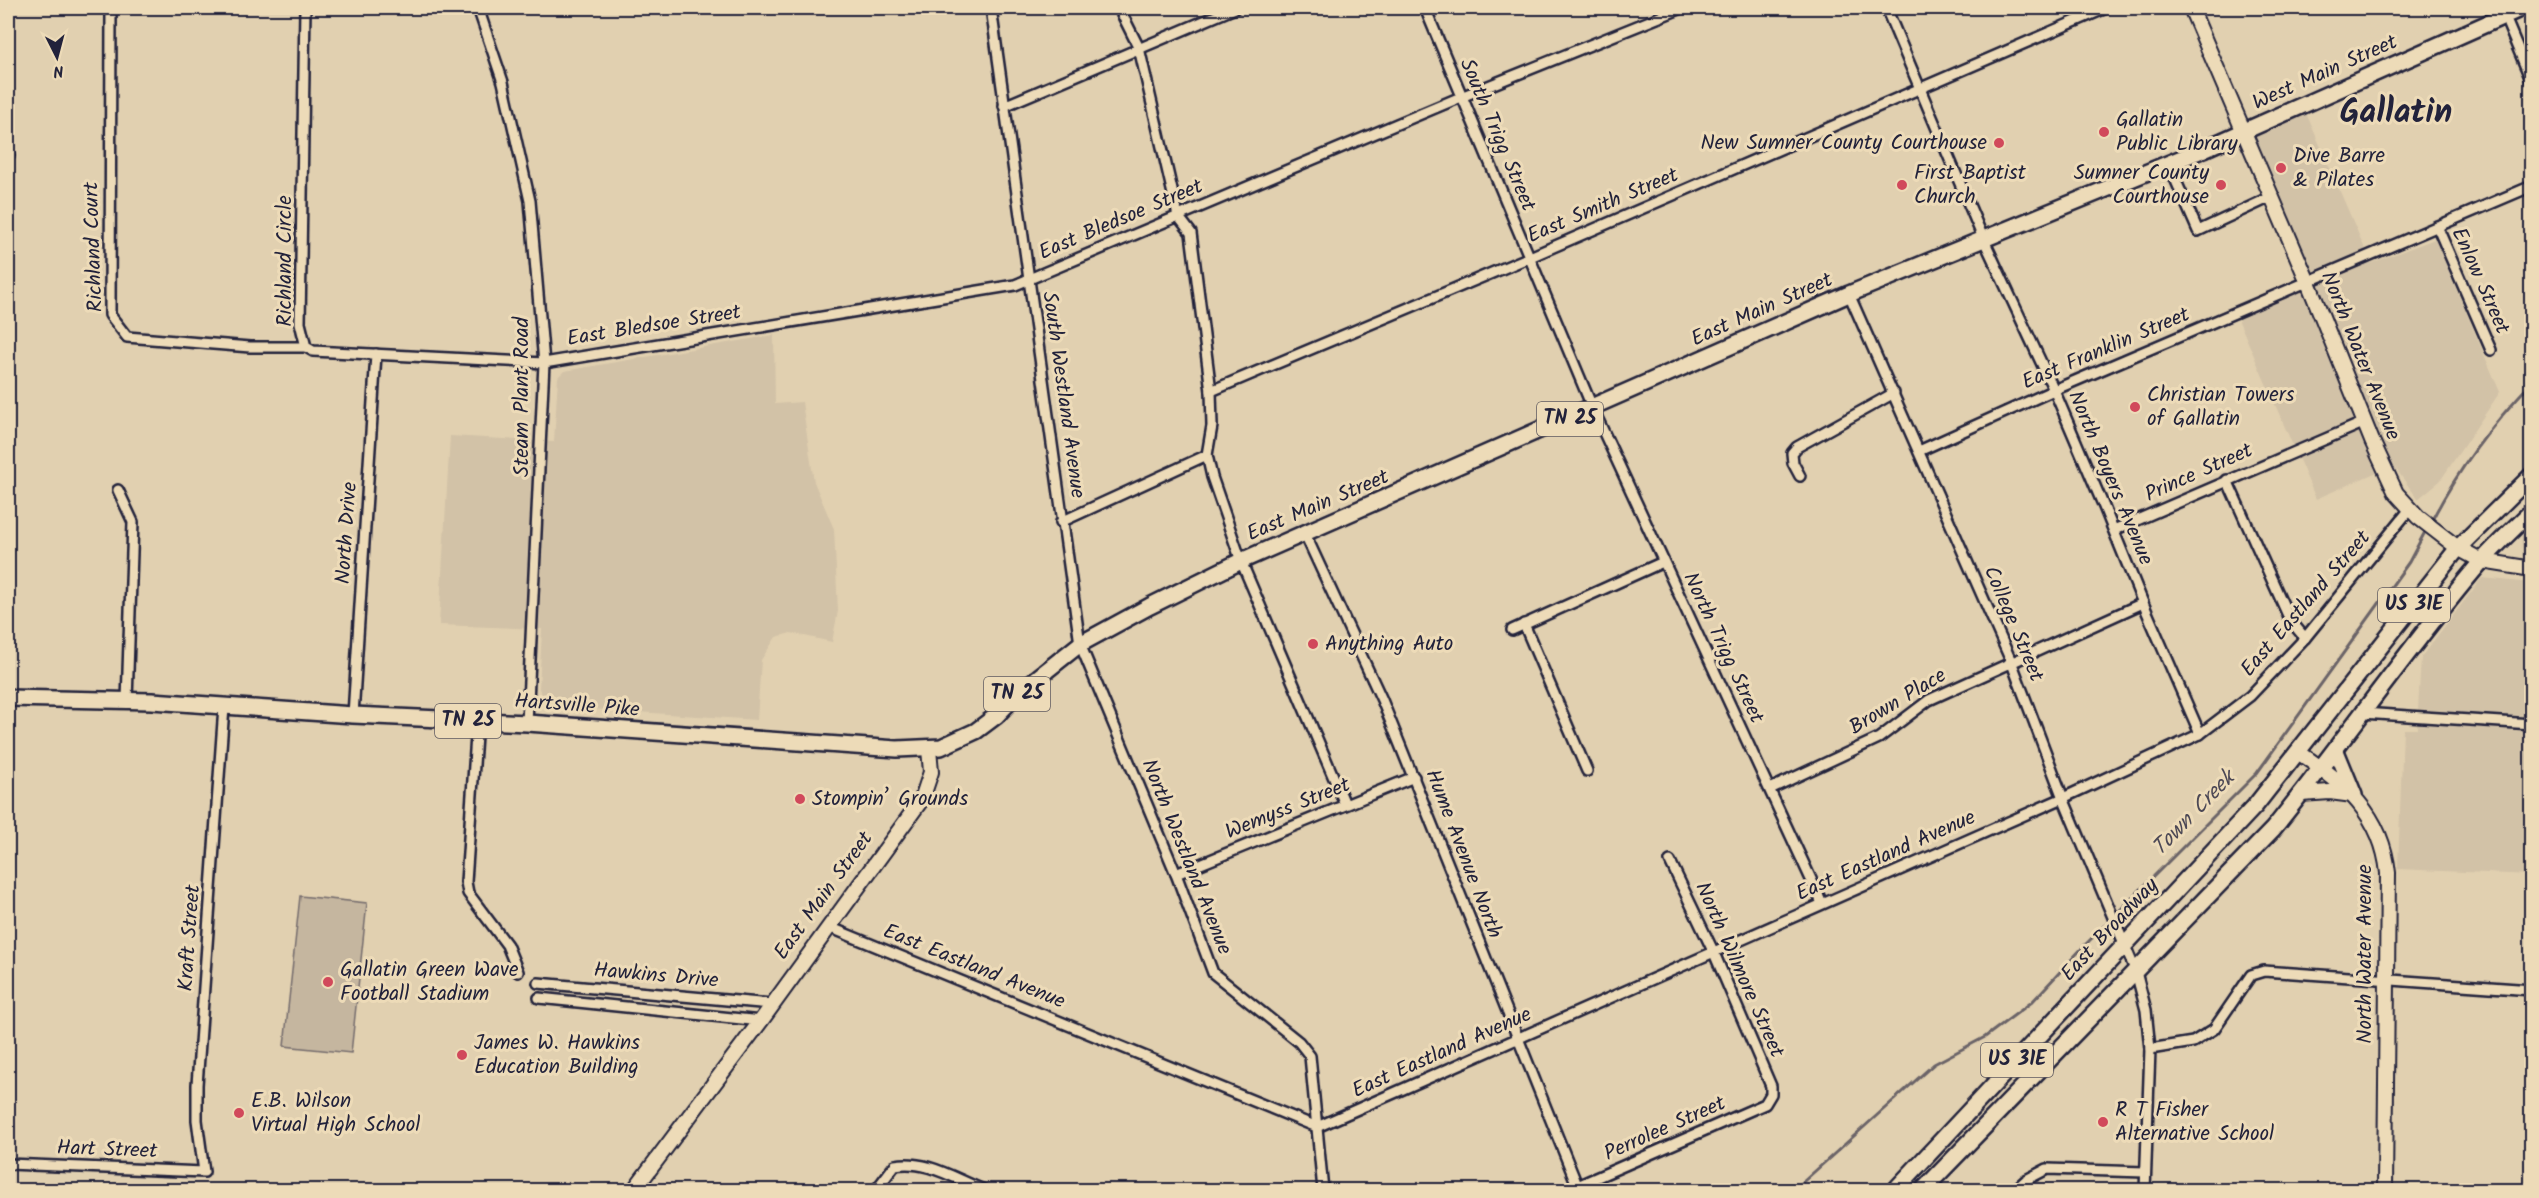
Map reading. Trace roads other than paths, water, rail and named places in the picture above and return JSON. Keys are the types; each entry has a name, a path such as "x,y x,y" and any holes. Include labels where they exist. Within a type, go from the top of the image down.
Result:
{"main road":[{"name":"North Water Avenue","path":"2191,8 2308,282 2372,441 2396,493 2414,513 2458,548 2482,561 2532,569"},
{"name":"West Main Street","path":"2243,132 2503,11 2522,8"},
{"name":"East Main Street","path":"634,1191 922,799 931,772 929,748 954,742 976,731 996,716 1017,694 1080,644 1241,561 1593,409 1849,294 1983,238 2169,165 2243,132"},
{"name":"US 31E","path":"2458,548 2532,475"},
{"name":"US 31E","path":"1923,1191 2267,835 2322,769 2373,697 2482,561 2532,512"},
{"name":"East Broadway","path":"1895,1191 2255,806 2458,548"},
{"name":"Hartsville Pike","path":"8,698 127,701 527,723 838,745 929,748"},
{"path":"2301,794 2331,792 2354,795 2336,751"},
{"name":"North Water Avenue","path":"2298,753 2354,795 2371,818 2386,855 2388,873 2385,1191"}],"street":[{"name":"Richland Court","path":"111,8 110,315 127,338 250,347 306,347"},
{"name":"Richland Circle","path":"306,8 300,322 306,347 313,351 544,363"},
{"name":"Steam Plant Road","path":"478,8 503,82 530,201 544,363 527,723"},
{"name":"South Westland Avenue","path":"991,8 1061,522 1080,644"},
{"path":"1119,8 1139,48 1178,216 1191,233 1211,391 1212,426 1208,455 1212,477 1241,561 1346,804"},
{"path":"1004,106 1236,8"},
{"name":"South Trigg Street","path":"1425,8 1593,409"},
{"name":"East Bledsoe Street","path":"544,363 1015,285 1461,97 1682,8"},
{"name":"North Boyers Avenue","path":"1886,8 1983,238 2054,390 2200,734"},
{"name":"East Smith Street","path":"1211,391 1530,257 2106,8"},
{"path":"2503,11 2532,82"},
{"path":"2169,165 2198,231 2271,197"},
{"name":"East Franklin Street","path":"1919,451 2054,390 2532,186"},
{"name":"Enlow Street","path":"2437,226 2491,350"},
{"name":"College Street","path":"1849,294 2011,662 2063,798 2136,972 2146,1010 2150,1049"},
{"name":"North Drive","path":"353,715 376,354"},
{"path":"1800,476 1793,463 1792,453 1797,447 1894,393"},
{"name":"North Trigg Street","path":"1593,409 1822,903"},
{"name":"Prince Street","path":"2114,530 2365,422"},
{"path":"1061,522 1208,455"},
{"path":"2227,480 2290,620 2305,638"},
{"path":"118,490 133,522 127,701"},
{"name":"East Eastland Street","path":"2063,798 2200,734 2250,696 2305,638 2414,513"},
{"name":"Hume Avenue North","path":"1305,534 1345,616 1414,777 1575,1189"},
{"path":"1512,630 1663,562"},
{"name":"Brown Place","path":"1770,789 1879,738 1929,700 2143,603"},
{"path":"1524,624 1587,771"},
{"name":"North Westland Avenue","path":"1080,644 1176,874 1213,973 1299,1042 1310,1056 1323,1191"},
{"name":"Kraft Street","path":"204,1172 197,1120 197,1085 224,707"},
{"path":"2362,713 2532,724"},
{"path":"477,721 466,882 468,892 507,945 518,972"},
{"name":"Wemyss Street","path":"1176,874 1414,777"},
{"name":"East Eastland Avenue","path":"829,927 1317,1127 2063,798"},
{"name":"North Wilmore Street","path":"1670,861 1771,1086 1771,1094"},
{"path":"2145,1191 2150,1049 2193,1042 2214,1029 2251,975 2264,971 2532,990"},
{"name":"Hawkins Drive","path":"538,983 772,1004"},
{"name":"Hawkins Drive","path":"539,998 761,1021"},
{"name":"Perrolee Street","path":"1575,1189 1766,1104 1771,1094"},
{"path":"876,1191 895,1165 910,1162 933,1168 984,1191"},
{"name":"Hart Street","path":"8,1164 204,1172"},
{"path":"2015,1191 2026,1180 2047,1169 2145,1172"}],"waterway":[{"name":"Town Creek","path":"2431,522 2452,484 2477,448 2532,382"},
{"name":"Town Creek","path":"1794,1190 1934,1064 1985,1037 2032,1002 2084,946 2257,773 2409,562 2426,530"}],"place":[{"name":"Gallatin Public Library","path":"2104,132"},
{"name":"New Sumner County Courthouse","path":"1999,143"},
{"name":"Dive Barre & Pilates","path":"2281,168"},
{"name":"First Baptist Church","path":"1902,185"},
{"name":"Sumner County Courthouse","path":"2221,185"},
{"name":"Christian Towers of Gallatin","path":"2135,407"},
{"name":"Anything Auto","path":"1313,644"},
{"name":"Stompin’ Grounds","path":"800,799"},
{"name":"Gallatin Green Wave Football Stadium","path":"328,982"},
{"name":"James W. Hawkins Education Building","path":"462,1055"},
{"name":"E.B. Wilson Virtual High School","path":"239,1113"},
{"name":"R T Fisher Alternative School","path":"2103,1122"}],"district":[{"name":"Gallatin","path":"2396,113"}]}
